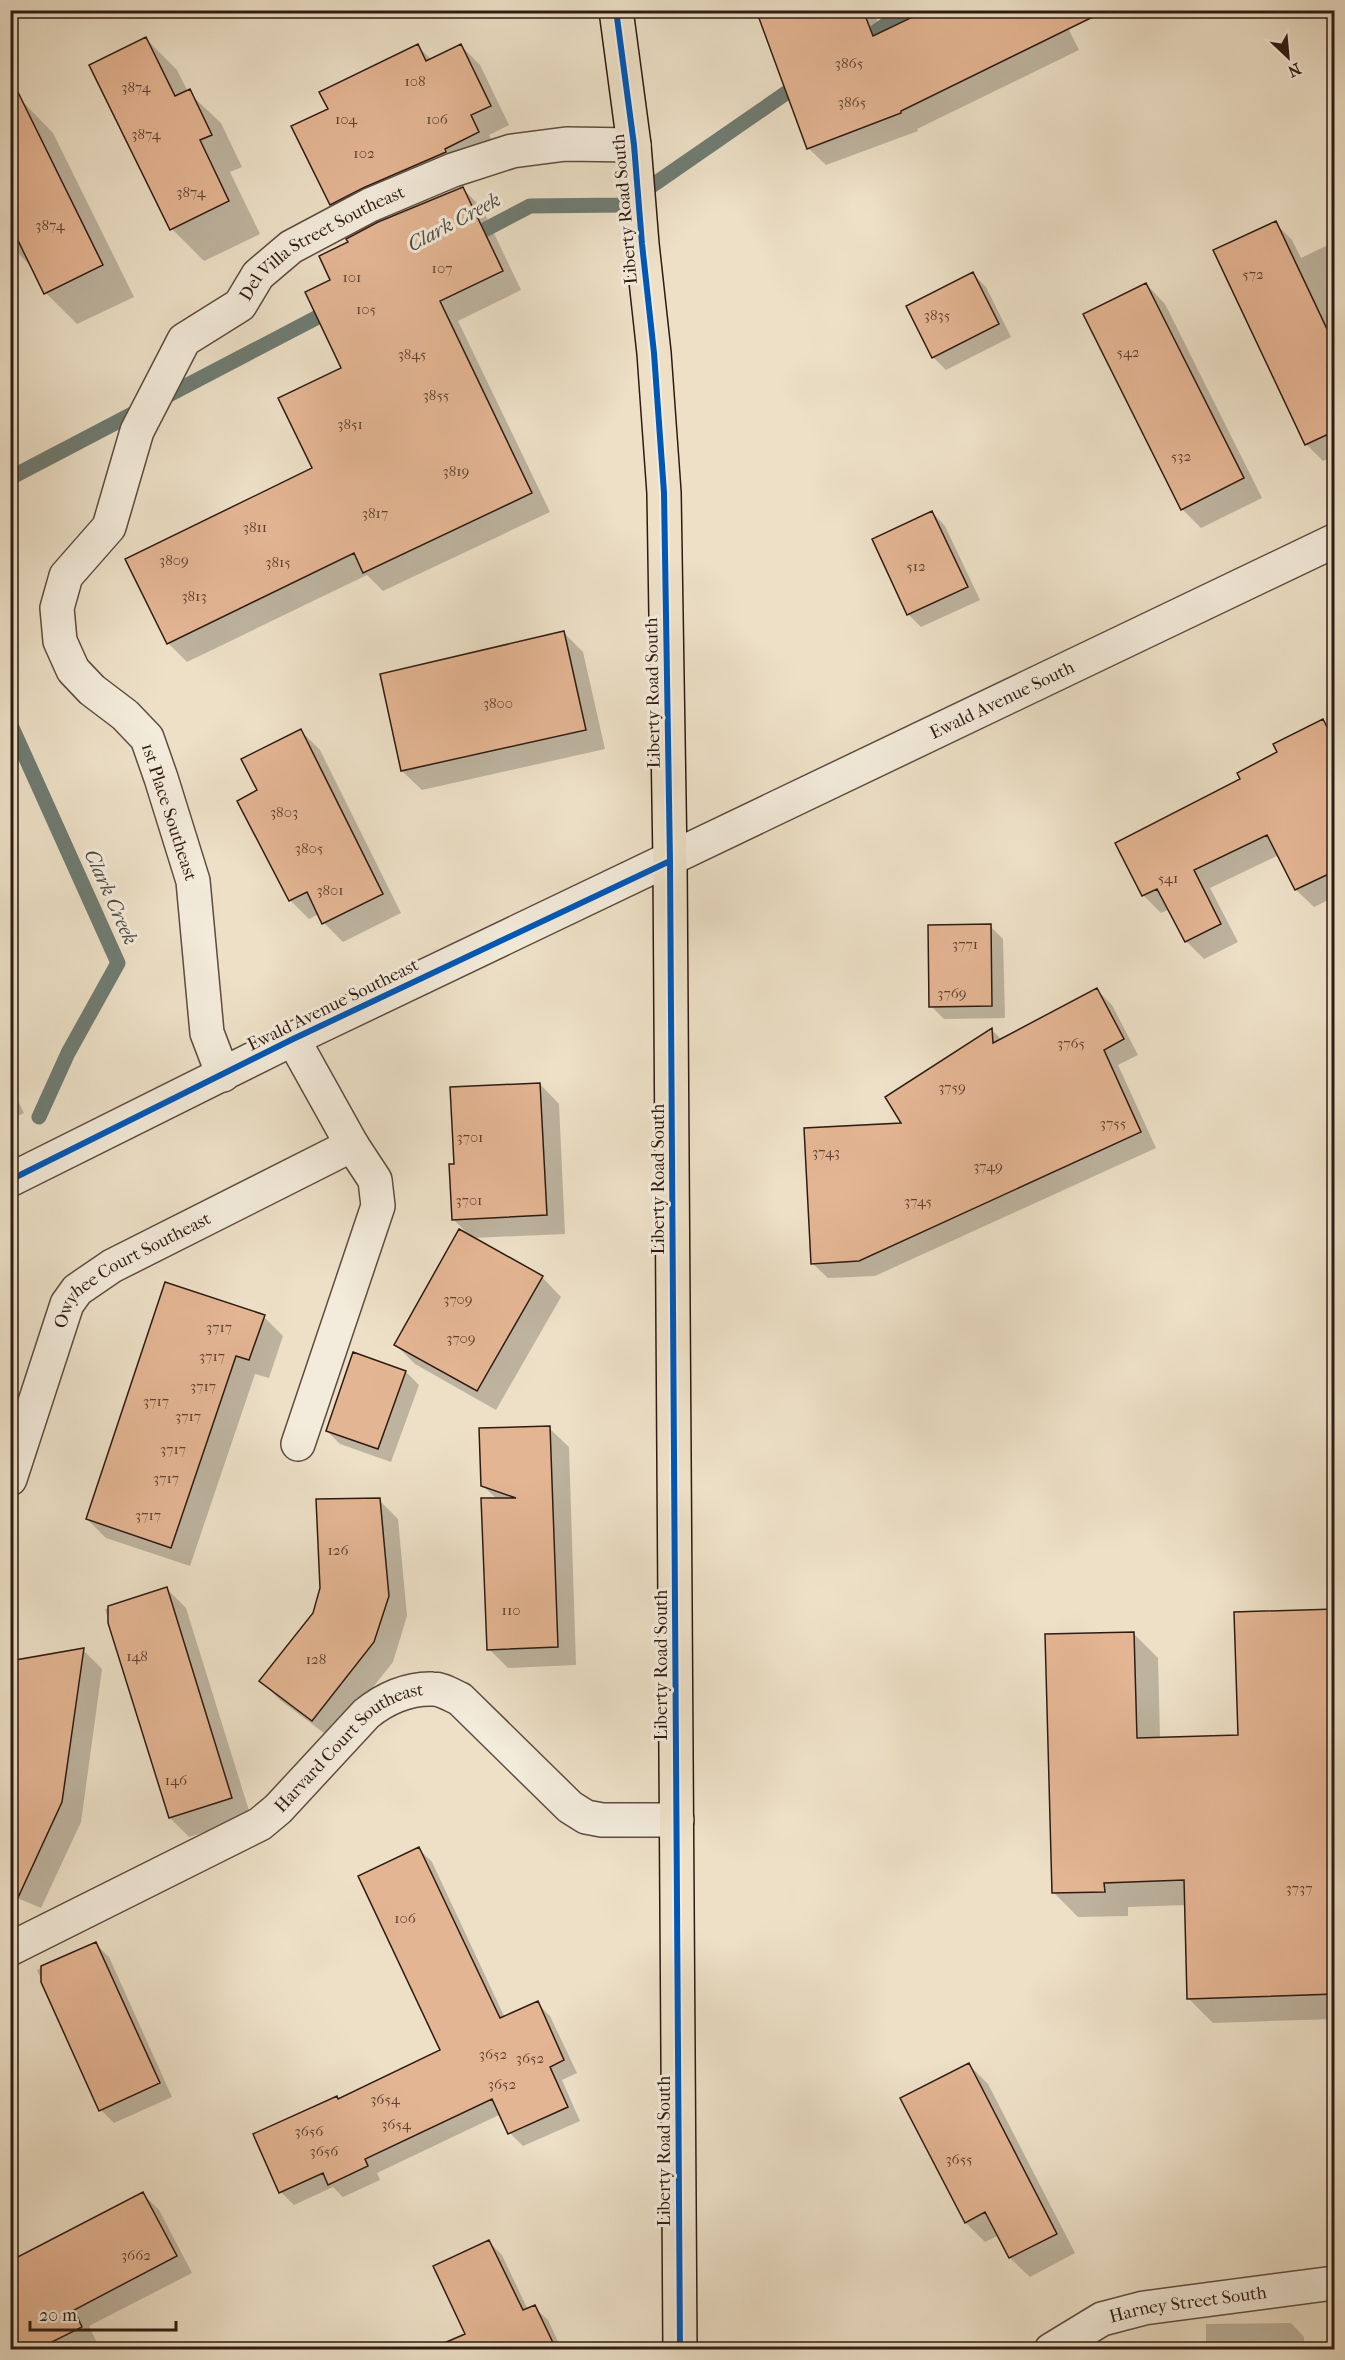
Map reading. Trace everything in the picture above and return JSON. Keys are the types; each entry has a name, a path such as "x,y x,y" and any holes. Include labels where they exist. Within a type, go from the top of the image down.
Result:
{"main road":[{"name":"Liberty Road South","path":"616,10 634,145 654,353 664,493 670,861 681,2349"}],"street":[{"name":"Del Villa Street Southeast","path":"110,527 137,430 184,340 240,304 258,275 291,247 370,205 453,170 512,151 566,144 634,145"},
{"name":"1st Place Southeast","path":"110,527 66,576 57,608 60,641 74,670 92,690 125,715 147,738 193,881 207,1033 223,1074"},
{"name":"Ewald Avenue South","path":"670,861 1335,542"},
{"name":"Ewald Avenue Southeast","path":"10,1180 293,1039 670,861"},
{"path":"293,1039 351,1145 375,1180 378,1206 298,1444"},
{"name":"Owyhee Court Southeast","path":"10,1479 68,1304 77,1290 93,1276 351,1145"},
{"name":"Harvard Court Southeast","path":"10,1949 261,1824 278,1809 366,1714 378,1704 394,1696 433,1689 447,1692 460,1699 570,1807 586,1817 602,1820 677,1820"},
{"name":"Harney Street South","path":"1051,2349 1102,2319 1144,2308 1335,2283"}],"building":[{"path":"756,10 863,10 873,36 927,10 1107,10 901,113 807,149"},
{"path":"146,37 175,96 190,89 212,135 200,140 229,201 170,230 89,65"},
{"path":"418,44 426,61 461,44 491,106 471,115 479,132 445,149 446,152 330,205 291,126 328,109 319,92"},
{"path":"10,76 103,265 44,294 10,224"},
{"path":"463,187 503,271 440,301 532,493 363,573 354,553 167,644 125,559 312,468 278,398 341,368 305,292 330,280 319,256 348,242 346,239 378,222"},
{"path":"1276,221 1335,346 1335,431 1305,445 1213,250"},
{"path":"973,272 999,324 932,358 906,306"},
{"path":"1146,283 1244,478 1181,510 1083,314"},
{"path":"932,511 968,587 907,615 872,539"},
{"path":"564,631 586,730 401,771 380,674"},
{"path":"1323,719 1335,743 1335,871 1295,890 1267,835 1194,870 1221,924 1185,942 1157,889 1142,896 1115,843 1240,779 1237,773 1277,752 1273,744"},
{"path":"301,729 383,894 322,924 307,892 289,901 237,801 257,790 241,759"},
{"path":"991,924 992,1006 929,1007 928,925"},
{"path":"1097,988 1124,1039 1104,1050 1141,1132 859,1261 811,1264 804,1128 901,1123 885,1097 992,1028 993,1043"},
{"path":"540,1083 547,1215 452,1220 449,1164 454,1164 450,1087"},
{"path":"459,1229 543,1276 477,1391 394,1345"},
{"path":"165,1282 265,1315 249,1360 236,1356 171,1548 86,1519"},
{"path":"353,1352 406,1371 378,1449 326,1431"},
{"path":"550,1426 558,1647 487,1650 481,1498 516,1498 481,1486 479,1428"},
{"path":"380,1498 389,1596 374,1642 312,1721 259,1681 313,1613 320,1588 316,1499"},
{"path":"167,1587 232,1798 169,1818 108,1623 108,1606"},
{"path":"1335,1609 1335,1994 1187,1999 1184,1880 1104,1883 1105,1892 1052,1893 1045,1634 1134,1632 1137,1738 1238,1735 1234,1612"},
{"path":"84,1648 62,1802 10,1915 10,1661"},
{"path":"419,1847 500,2018 538,2001 564,2060 550,2067 568,2107 508,2134 492,2099 365,2159 368,2166 328,2185 323,2173 279,2193 253,2134 337,2096 338,2099 440,2050 358,1876"},
{"path":"96,1942 160,2083 99,2111 41,1982 41,1966"},
{"path":"969,2063 1057,2234 1009,2258 985,2212 965,2223 900,2098"},
{"path":"143,2192 177,2256 74,2310 82,2327 38,2349 10,2349 10,2261"},
{"path":"489,2240 523,2310 535,2305 556,2349 430,2349 465,2334 433,2266"}],"waterway":[{"name":"Clark Creek","path":"857,45 906,10"},
{"name":"Clark Creek","path":"467,239 530,206 624,205 802,82"},
{"name":"Clark Creek","path":"10,478 335,308"},
{"name":"Clark Creek","path":"10,723 118,963 68,1053 39,1117"}],"cycle path":[{"path":"616,10 634,145 654,353 664,493 670,861 680,2350"},
{"path":"10,1180 293,1039 670,861"}]}
